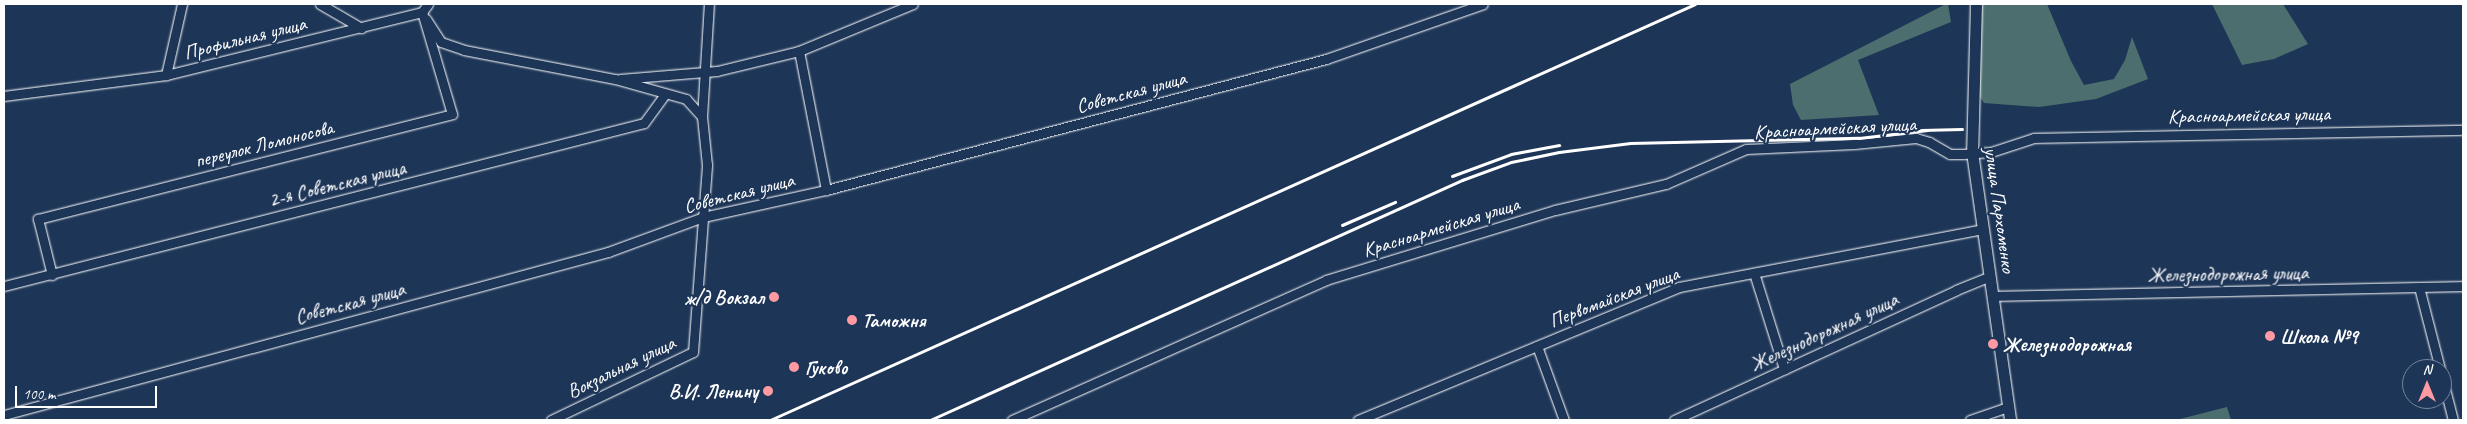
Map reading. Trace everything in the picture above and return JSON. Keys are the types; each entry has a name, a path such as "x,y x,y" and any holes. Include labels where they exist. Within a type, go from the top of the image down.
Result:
{"street":[{"path":"166,75 182,4"},
{"path":"320,4 362,28"},
{"path":"428,4 422,12 441,42 464,50 615,79 664,95 686,99 702,116"},
{"path":"703,217 707,165 702,116 709,4"},
{"path":"615,79 717,71 799,51 913,4"},
{"name":"Советская улица","path":"4,414 608,252 703,217 826,190 1326,59 1482,4"},
{"name":"улица Пархоменко","path":"1976,4 1972,152 1989,277 1994,296 2010,420"},
{"name":"Профильная улица","path":"4,96 166,75 422,12"},
{"name":"переулок Ломоносова","path":"52,275 38,219 452,114 422,12"},
{"path":"799,51 826,190"},
{"name":"2-я Советская улица","path":"4,286 644,123 664,95"},
{"name":"Красноармейская улица","path":"1012,420 1326,280 1555,210 1666,184 1746,149 1854,144 1916,138 1929,142 1950,154 1991,152 2034,138 2463,130"},
{"name":"Вокзальная улица","path":"551,420 692,352 703,217"},
{"name":"Первомайская улица","path":"1358,420 1679,287 1983,229"},
{"path":"1754,273 1784,369"},
{"name":"Железнодорожная улица","path":"1674,420 1956,290 1989,277"},
{"name":"Железнодорожная улица","path":"1994,296 2463,286"},
{"path":"2419,287 2437,359"},
{"path":"1537,346 1564,420"},
{"path":"1970,420 2008,407"}],"green space":[{"path":"1948,4 1951,22 1858,60 1879,115 1801,120 1793,105 1790,84"},
{"path":"1981,4 2047,4 2071,61 2084,85 2114,79 2125,60 2132,37 2148,79 2096,99 2039,107 1984,103 1976,91"},
{"path":"2212,4 2283,4 2308,44 2274,59 2242,65"},
{"path":"2227,407 2231,420 2176,420"}],"railway":[{"path":"770,420 1695,4"},
{"path":"1921,130 1962,129"},
{"path":"930,420 1462,180 1511,162 1559,152 1630,143 1859,138 1928,130"},
{"path":"1452,176 1511,154 1559,145"},
{"path":"1342,225 1395,202"}],"place":[{"name":"ж/д Вокзал","path":"774,297"},
{"name":"Таможня","path":"852,320"},
{"name":"Школа №9","path":"2270,336"},
{"name":"Железнодорожная","path":"1993,344"},
{"name":"Гуково","path":"794,367"},
{"name":"В.И. Ленину","path":"768,391"}]}
